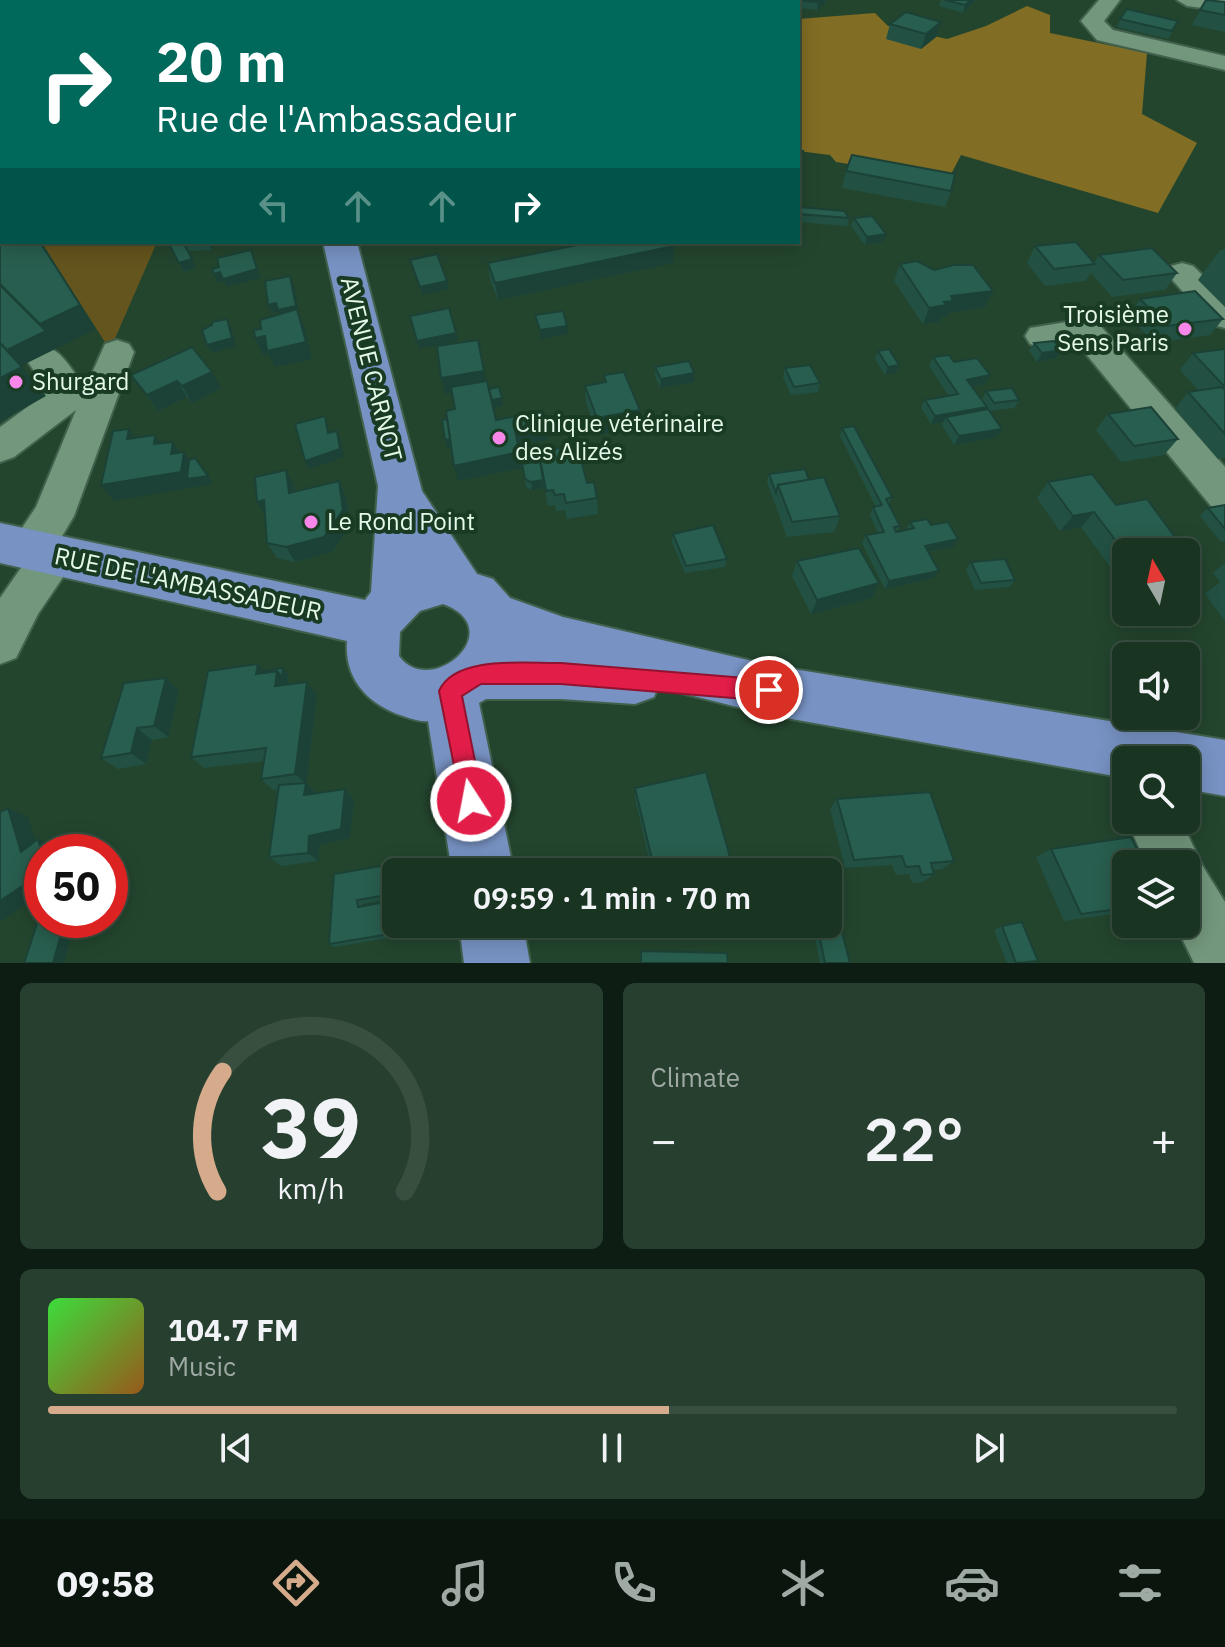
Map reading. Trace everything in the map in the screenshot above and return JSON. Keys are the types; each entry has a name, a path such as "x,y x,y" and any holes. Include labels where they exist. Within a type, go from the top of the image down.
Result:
{"main road":[{"name":"AVENUE CARNOT","path":"340,244 402,497 386,613"},
{"name":"AVENUE CARNOT","path":"402,497 476,600"},
{"name":"RUE DE L'AMBASSADEUR","path":"28,549 386,613"},
{"path":"769,690 561,674 464,683 429,696 410,694 380,675 373,659 372,642 386,613 426,585 476,600 563,640 769,690 1112,755"},
{"path":"476,600 495,645 464,683 482,858"},
{"path":"1200,763 1225,768"},
{"path":"493,938 497,963"}],"street":[{"path":"1110,0 1092,21 1105,35 1225,63"},
{"path":"1182,273 1225,317"},
{"path":"1042,336 1085,330 1225,495"},
{"path":"0,643 22,600 28,549 53,516 117,352"},
{"path":"0,447 70,395 41,356"},
{"path":"1200,913 1225,962"}],"shaded area":[{"path":"1027,6 1050,15 1050,33 1147,53 1142,114 1197,143 1158,213 961,155 948,180 836,162 830,155 800,151 800,19 875,13 888,26 947,39 986,26"},
{"path":"42,244 156,244 110,350"}],"building":[{"path":"945,0 971,0 965,5"},
{"path":"1206,0 1225,2 1225,15 1200,10"},
{"path":"1127,9 1178,21 1172,31 1120,19"},
{"path":"906,12 941,22 926,34 890,24"},
{"path":"852,155 955,174 951,191 846,171"},
{"path":"800,207 844,211 849,218 800,214"},
{"path":"872,216 886,234 867,237 854,218"},
{"path":"1076,242 1095,264 1054,269 1035,246"},
{"path":"0,244 41,244 80,305 40,324 0,284"},
{"path":"169,244 184,244 192,259 179,263"},
{"path":"578,245 674,246 495,283 488,263"},
{"path":"1152,248 1177,273 1123,280 1099,255"},
{"path":"251,250 257,269 223,279 220,272 214,274 212,269 219,267 217,258"},
{"path":"437,254 447,281 420,287 410,260"},
{"path":"917,261 934,270 954,265 973,265 993,291 951,296 953,301 944,302 946,305 929,308 900,264"},
{"path":"290,276 296,306 278,310 276,303 268,305 265,281"},
{"path":"0,285 46,331 7,350 0,343"},
{"path":"1195,291 1223,319 1166,326 1140,299"},
{"path":"449,308 456,333 417,341 410,316"},
{"path":"297,309 306,342 267,351 265,336 255,338 254,330 261,329 260,320"},
{"path":"563,311 567,326 540,330 535,315"},
{"path":"227,319 232,338 207,345 202,330 212,322"},
{"path":"478,340 484,371 441,378 437,346"},
{"path":"1054,341 1062,350 1042,353 1034,343"},
{"path":"0,343 22,367 0,378"},
{"path":"192,347 212,372 182,386 177,381 147,395 131,375"},
{"path":"889,349 899,365 888,367 878,351"},
{"path":"1225,349 1225,385 1223,385 1193,353"},
{"path":"949,355 954,362 977,358 990,375 967,380 987,407 935,416 925,400 958,394 933,357"},
{"path":"689,361 694,373 661,379 655,367"},
{"path":"810,365 820,383 794,387 785,368"},
{"path":"624,372 640,410 597,418 585,386 606,382 604,375"},
{"name":"Clinique vétérinaire des Alizés","path":"487,381 496,420 543,411 546,424 515,429 519,452 454,466 446,411 455,409 451,387"},
{"path":"499,387 502,398 492,400 489,389"},
{"path":"1222,387 1225,390 1225,434 1188,392"},
{"path":"1012,388 1019,400 994,403 986,391"},
{"path":"1151,407 1178,439 1134,446 1108,414"},
{"path":"988,409 1002,429 959,436 946,417"},
{"path":"325,416 328,433 337,431 340,449 305,461 295,424"},
{"path":"447,419 450,439 445,440 442,420"},
{"path":"854,426 892,497 886,499 900,526 894,527 896,532 914,528 910,522 927,519 931,525 948,522 958,539 925,546 939,571 889,581 866,535 884,532 873,507 882,505 842,428"},
{"path":"129,429 127,439 155,435 154,444 173,442 171,454 184,452 181,472 101,485 113,431"},
{"path":"570,446 573,461 581,459 587,483 594,482 597,498 566,503 564,494 555,495 553,490 546,491 539,452"},
{"path":"195,458 208,476 187,479 189,460"},
{"path":"540,461 543,480 531,482 525,479 522,464"},
{"path":"805,469 809,480 778,485 776,493 769,474"},
{"name":"Le Rond Point","path":"286,470 289,493 339,481 343,510 324,537 286,547 267,543 264,500 257,502 255,477"},
{"path":"1092,474 1116,505 1147,499 1176,538 1114,538 1094,512 1073,516 1048,482"},
{"path":"824,477 840,516 792,522 778,485"},
{"path":"1225,505 1225,529 1208,508"},
{"path":"713,525 727,559 686,566 673,534"},
{"path":"859,548 879,583 817,600 797,561"},
{"path":"1005,559 1015,580 981,583 971,562"},
{"path":"258,664 256,674 277,671 275,686 307,682 295,774 261,779 266,748 191,757 208,671"},
{"path":"283,668 282,677 277,671 263,673 263,671"},
{"path":"166,678 154,726 137,728 131,753 101,758 124,683"},
{"path":"706,772 730,858 652,858 635,788"},
{"path":"306,783 304,795 345,789 341,829 309,836 308,853 269,857 279,785"},
{"path":"930,792 954,861 931,863 934,874 922,875 919,866 906,867 902,856 854,860 837,799"},
{"path":"8,808 21,852 24,850 24,885 0,901 0,812"},
{"path":"1131,837 1138,850 1112,850 1112,910 1081,914 1051,849"},
{"path":"382,866 382,896 357,900 358,907 382,903 382,935 329,944 334,874"},
{"path":"1022,922 1038,961 1016,963 1002,926"},
{"path":"842,933 850,963 825,963 820,938 842,938"},
{"path":"32,938 60,938 53,963 24,963"},
{"path":"641,951 727,953 728,963 641,963"}],"place":[{"name":"Troisième Sens Paris","path":"1185,329"},
{"name":"Shurgard","path":"16,382"},
{"name":"Clinique vétérinaire des Alizés","path":"499,438"},
{"name":"Le Rond Point","path":"311,522"}],"route":[{"path":"471,801 450,691 478,674 616,677 769,690"}]}
